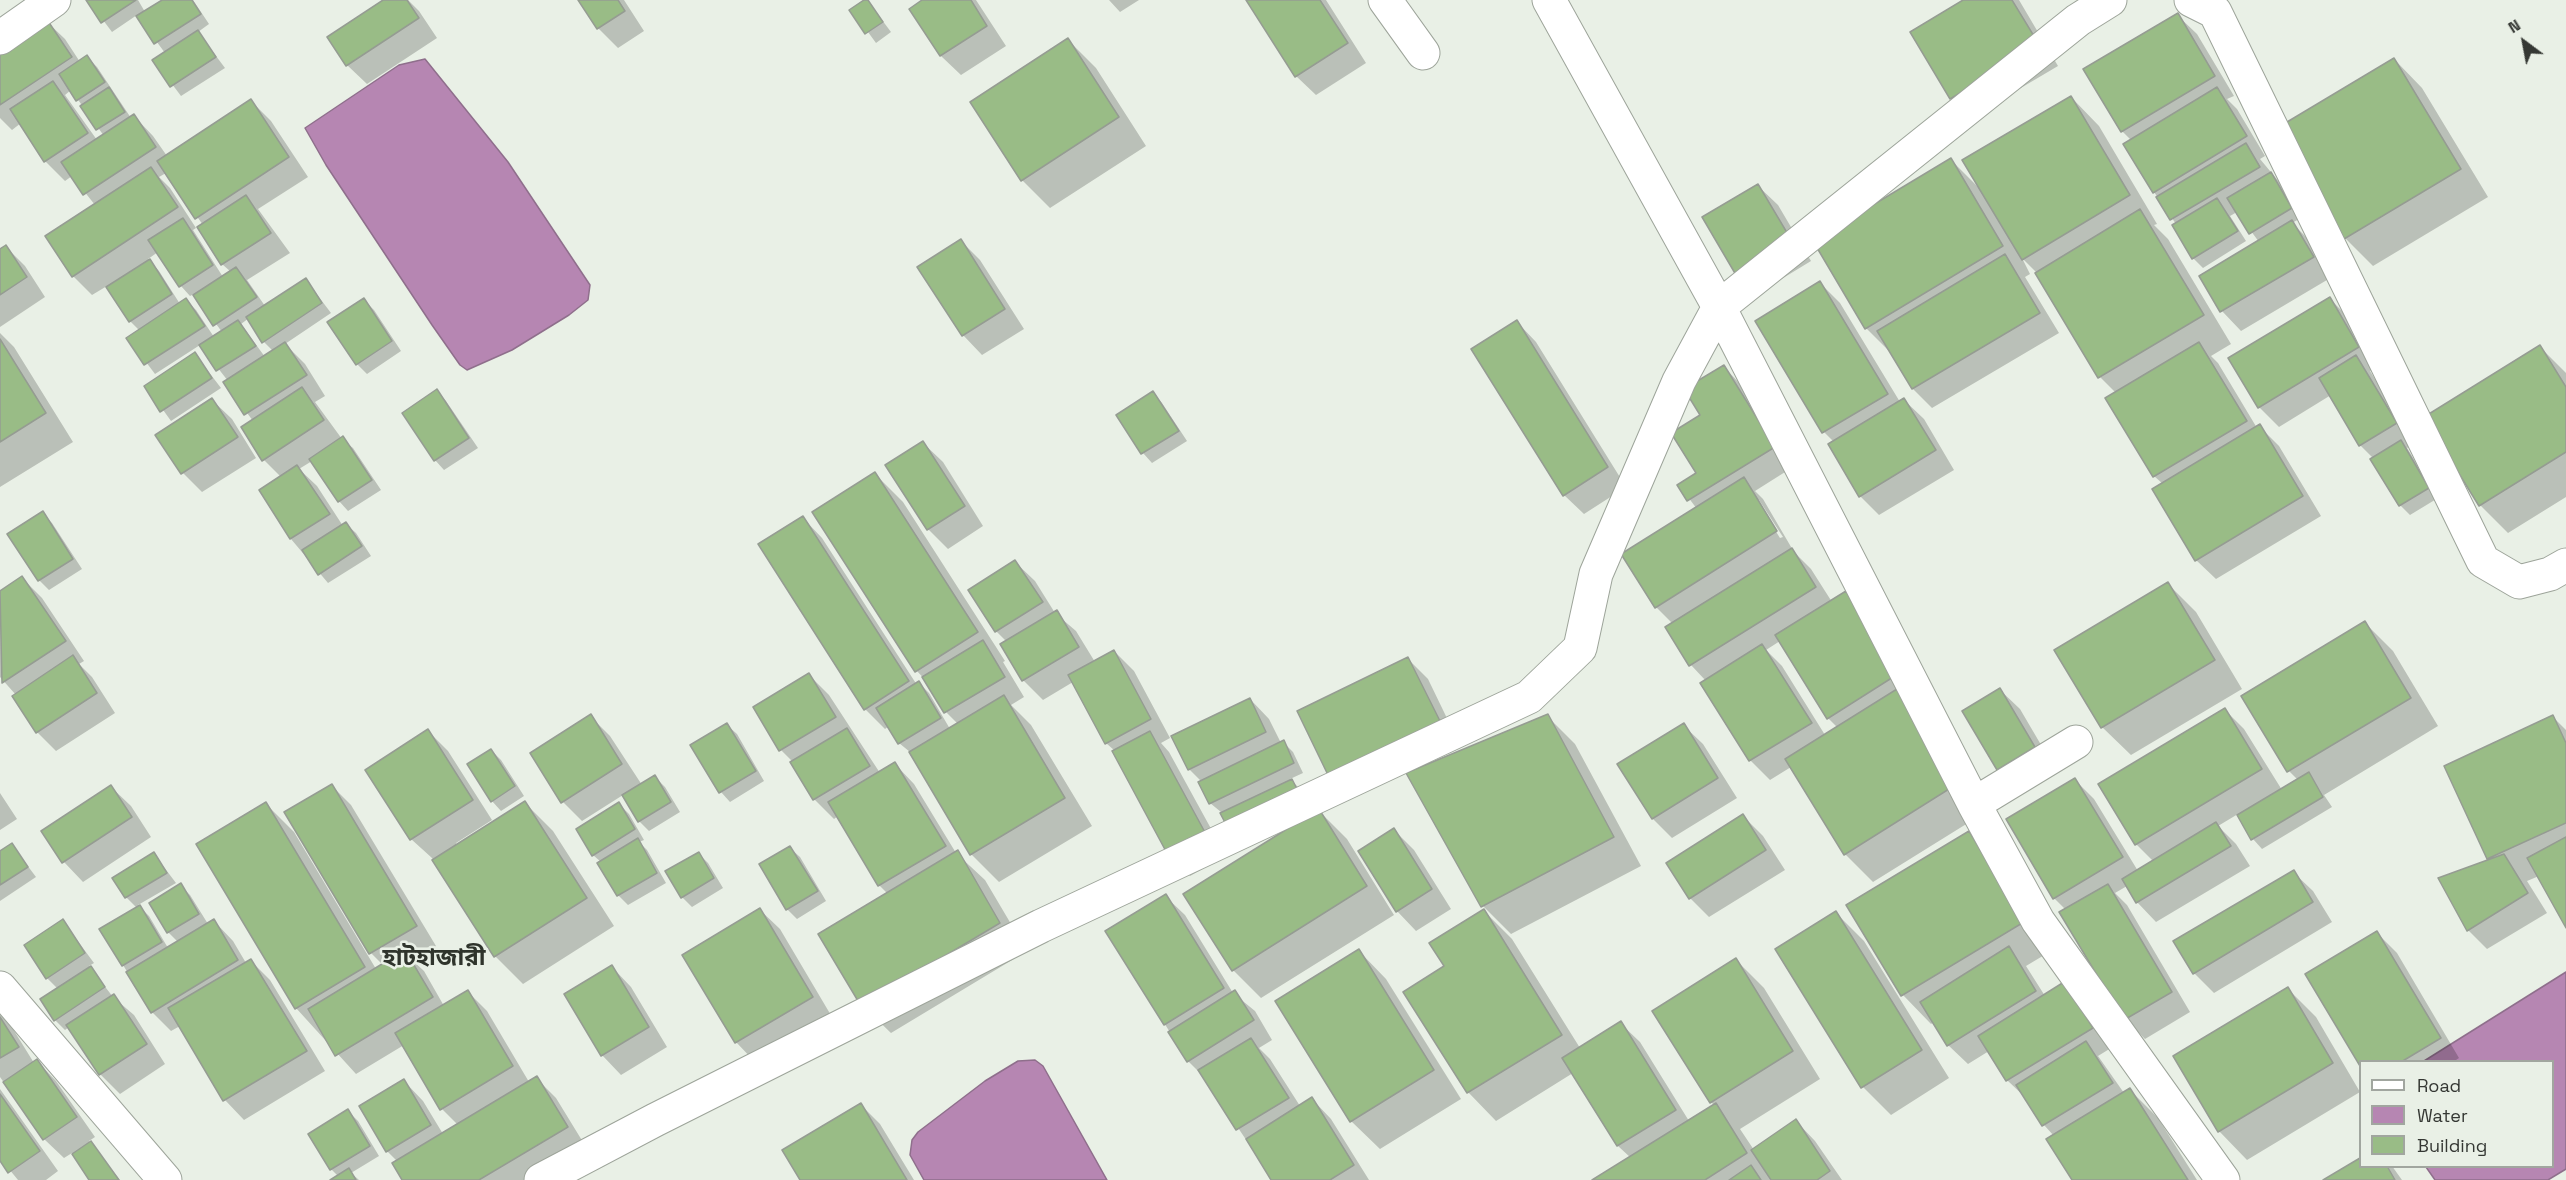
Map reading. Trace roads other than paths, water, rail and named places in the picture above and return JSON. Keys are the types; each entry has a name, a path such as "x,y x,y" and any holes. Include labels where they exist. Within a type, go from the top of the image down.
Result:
{"street":[{"path":"0,38 54,0"},
{"path":"1386,0 1423,53"},
{"path":"1549,0 1719,307 1974,804 2038,921 2223,1180"},
{"path":"541,1180 655,1120 1041,926 1529,697 1580,648 1596,574 1679,381 1719,307 2078,20 2110,0"},
{"path":"2191,0 2214,12 2483,561 2519,582 2550,574 2566,565"},
{"path":"1974,804 2076,742"},
{"path":"0,988 165,1180"}],"water":[{"path":"425,59 508,162 590,285 588,300 569,315 512,350 467,370 460,365 432,325 326,165 305,128 399,65"},
{"path":"2566,972 2566,1169 2548,1180 2435,1180 2427,1168 2554,1168 2554,1060 2426,1060"},
{"path":"1035,1060 1043,1066 1107,1180 924,1180 910,1155 912,1140 918,1132 985,1081 1018,1061"}],"district":[{"name":"হাটহাজারী","path":"434,958"}]}
